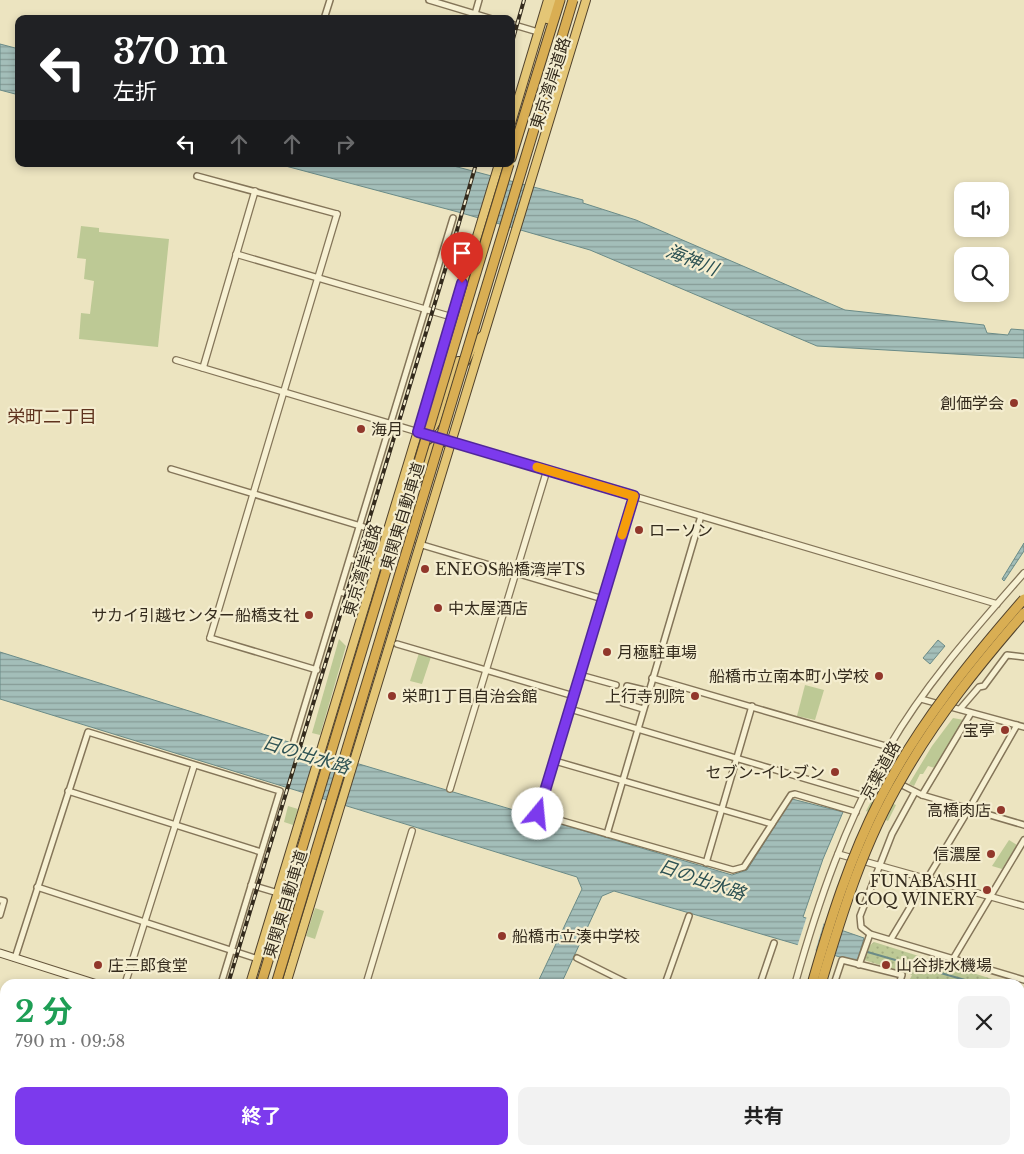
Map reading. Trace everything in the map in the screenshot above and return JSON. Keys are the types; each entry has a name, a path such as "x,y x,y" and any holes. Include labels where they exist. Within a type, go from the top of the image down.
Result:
{"highway":[{"name":"東京湾岸道路","path":"515,103 548,0"},
{"name":"東京湾岸道路","path":"515,103 524,90 554,0"},
{"path":"515,145 560,0"},
{"name":"東関東自動車道","path":"278,979 573,0"},
{"name":"東京湾岸道路","path":"288,979 450,441 586,0"},
{"name":"東京湾岸道路","path":"532,173 538,164 553,122 590,0"},
{"name":"東京湾岸道路","path":"252,979 498,167"},
{"name":"東関東自動車道","path":"263,979 509,167"},
{"path":"418,432 433,427 454,364 458,361 466,360 475,342 483,334"},
{"path":"391,521 395,518 408,483 423,476 433,445 438,442 450,441"},
{"name":"京葉道路","path":"814,979 833,914 854,859 873,814 896,770 937,706 965,668 1024,599"},
{"name":"京葉道路","path":"822,979 841,917 861,864 872,837 901,780 944,712 1024,613"}],"main road":[{"path":"0,953 81,979"}],"street":[{"path":"325,15 330,0"},
{"path":"429,0 478,15"},
{"path":"475,14 479,0"},
{"path":"515,25 538,32"},
{"path":"197,176 337,214 210,638 316,670"},
{"path":"203,368 255,191"},
{"path":"294,742 453,218"},
{"path":"236,254 452,317"},
{"path":"176,360 997,604"},
{"path":"171,469 387,534"},
{"path":"450,789 547,470"},
{"path":"634,496 538,814 732,870 744,867 788,798 795,794 856,812"},
{"path":"606,834 701,516"},
{"path":"419,544 604,599"},
{"path":"350,559 377,567"},
{"path":"796,979 814,918 838,854 856,812 889,747 920,699 960,646 1024,573"},
{"path":"340,592 368,600"},
{"path":"397,644 574,696"},
{"path":"960,710 979,687 984,686 1007,655 1024,657"},
{"path":"580,675 616,685"},
{"path":"652,678 889,747"},
{"path":"627,686 648,691"},
{"path":"920,699 1024,727"},
{"path":"623,703 643,709"},
{"path":"706,863 752,706"},
{"path":"570,709 864,796"},
{"path":"922,795 971,713"},
{"path":"891,939 1017,725"},
{"path":"14,958 88,732 280,792 222,979"},
{"path":"554,761 772,824"},
{"path":"127,979 194,766"},
{"path":"876,772 922,795 1024,825"},
{"path":"68,791 261,852"},
{"path":"916,792 892,834 859,921 861,926 870,934 1021,979"},
{"path":"368,979 412,831"},
{"path":"953,959 1024,840"},
{"path":"838,854 1024,906"},
{"path":"251,884 278,893"},
{"path":"37,887 258,958"},
{"path":"0,900 4,901 0,915"},
{"path":"668,979 689,916"},
{"path":"859,965 870,934"},
{"path":"762,979 774,942"},
{"path":"577,958 619,979"},
{"path":"836,979 842,960 902,976 901,979"}],"green space":[{"path":"81,226 99,228 99,232 169,239 158,347 79,339 81,313 90,314 94,281 84,279 86,259 77,258"},
{"path":"339,639 346,646 320,735 312,733"},
{"path":"419,653 431,657 422,684 410,681"},
{"path":"805,685 824,690 815,720 797,716"},
{"path":"953,718 964,720 935,768 928,766 923,774 920,774 914,786 909,784 932,746"},
{"path":"874,796 896,805 888,821 866,811"},
{"path":"288,806 298,809 293,825 284,822"},
{"path":"1009,840 1017,845 1002,869 992,866"},
{"path":"315,908 324,911 315,939 306,936"},
{"path":"874,942 992,979 910,979 912,975 864,960 868,947"}],"water":[{"path":"0,44 15,48 15,94 0,90"},
{"name":"海神川","path":"289,167 457,167 583,200 583,203 636,220 845,310 984,325 987,333 1008,335 1011,329 1024,330 1024,358 817,346 590,250 458,212"},
{"path":"1024,543 1024,551 1004,581 1002,579"},
{"path":"938,640 945,646 930,664 923,658"},
{"name":"日の出水路","path":"0,652 359,764 732,875 747,870 792,799 843,812 823,859 803,917 864,938 857,962 614,891 602,896 563,979 539,979 582,889 577,877 0,699"}],"pier":[{"path":"807,916 824,922 815,952 797,947"}],"waterway":[{"path":"864,951 962,979"}],"railway":[{"path":"515,32 524,0"},
{"path":"230,979 475,167"}],"slow traffic":[{"path":"537,467 634,496 622,535"}],"place":[{"name":"創価学会","path":"1014,403"},
{"name":"海月","path":"361,429"},
{"name":"ローソン","path":"639,530"},
{"name":"ENEOS船橋湾岸TS","path":"425,569"},
{"name":"中太屋酒店","path":"438,608"},
{"name":"サカイ引越センター船橋支社","path":"309,615"},
{"name":"月極駐車場","path":"607,652"},
{"name":"船橋市立南本町小学校","path":"879,676"},
{"name":"栄町1丁目自治会館","path":"392,696"},
{"name":"上行寺別院","path":"695,696"},
{"name":"宝亭","path":"1005,730"},
{"name":"セブン-イレブン","path":"835,772"},
{"name":"高橋肉店","path":"1001,810"},
{"name":"信濃屋","path":"991,854"},
{"name":"FUNABASHI COQ WINERY","path":"987,890"},
{"name":"船橋市立湊中学校","path":"502,936"},
{"name":"庄三郎食堂","path":"98,965"},
{"name":"山谷排水機場","path":"886,965"}],"district":[{"name":"栄町二丁目","path":"52,417"}],"route":[{"path":"462,283 418,432 634,496 538,814"}]}
